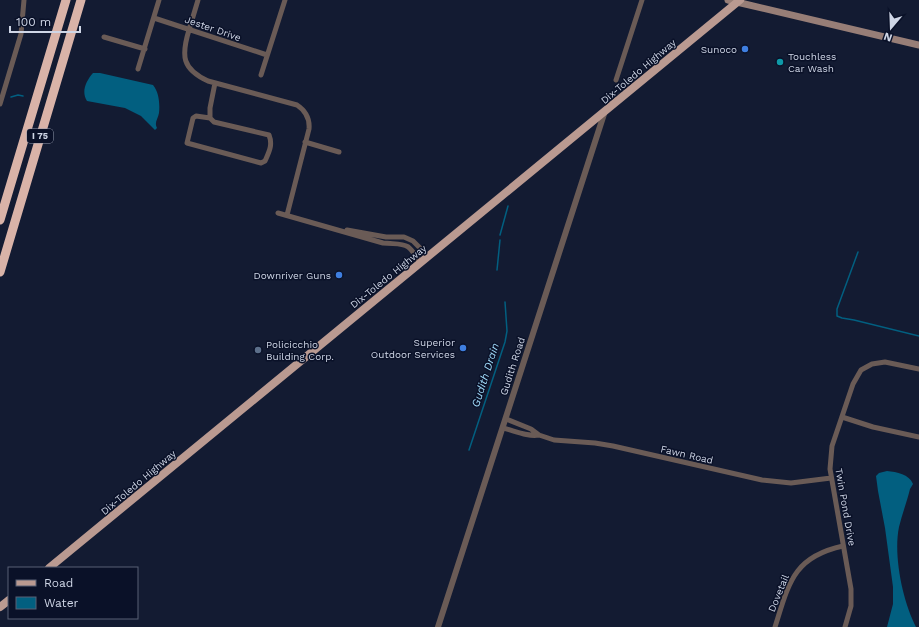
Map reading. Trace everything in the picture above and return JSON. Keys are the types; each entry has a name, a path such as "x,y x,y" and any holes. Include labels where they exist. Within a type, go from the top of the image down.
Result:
{"highway":[{"name":"I 75","path":"0,220 66,0"},
{"name":"I 75","path":"0,272 81,0"}],"main road":[{"path":"728,0 738,1 919,45"},
{"name":"Dix-Toledo Highway","path":"50,567 738,1"},
{"path":"0,607 8,601"}],"street":[{"path":"0,104 22,34 24,0"},
{"path":"138,69 159,0"},
{"path":"198,0 184,49 187,65 197,75 215,83 297,105 303,110 308,118 308,129 287,215"},
{"path":"260,75 284,0"},
{"path":"616,80 642,0"},
{"name":"Jester Drive","path":"154,18 267,56"},
{"path":"104,37 144,49"},
{"path":"210,118 196,116 193,118 187,143 261,163 265,161 271,149 271,141 269,136 214,122 210,118 210,108 215,83"},
{"name":"Gudith Road","path":"438,627 605,111"},
{"path":"305,142 338,152"},
{"path":"278,212 367,236 386,243 406,245 412,249 420,263"},
{"path":"367,236 404,237 413,242 428,256"},
{"path":"386,237 386,243"},
{"name":"Twin Pond Drive","path":"845,627 850,611 852,596 831,478 831,454 853,384 861,370 872,364 886,362 919,369"},
{"path":"842,417 873,427 919,437"},
{"name":"Fawn Road","path":"506,419 531,428 539,435"},
{"name":"Fawn Road","path":"503,428 534,436 539,435 564,441 595,442 762,480 791,482 831,478"},
{"name":"Dovetail","path":"775,627 787,590 796,573 803,564 821,553 843,546"}],"water":[{"path":"93,73 100,73 153,85 157,91 159,102 159,113 156,122 157,128 155,130 141,116 125,108 87,101 84,90 88,79"},
{"path":"887,471 906,476 913,484 910,489 899,527 897,551 903,592 911,617 916,627 887,627 893,604 893,587 876,476 879,473"}],"waterway":[{"name":"Gudith Drain","path":"11,97 18,95 23,96"},
{"name":"Gudith Drain","path":"500,235 508,206"},
{"name":"Gudith Drain","path":"497,270 500,240"},
{"path":"858,252 837,309 837,316 919,336"},
{"name":"Gudith Drain","path":"469,450 505,342 507,331 505,302"}],"place":[{"name":"Sunoco","path":"745,49"},
{"name":"Touchless Car Wash","path":"780,62"},
{"name":"Downriver Guns","path":"339,275"},
{"name":"Superior Outdoor Services","path":"463,348"},
{"name":"Policicchio Building Corp.","path":"258,350"}]}
